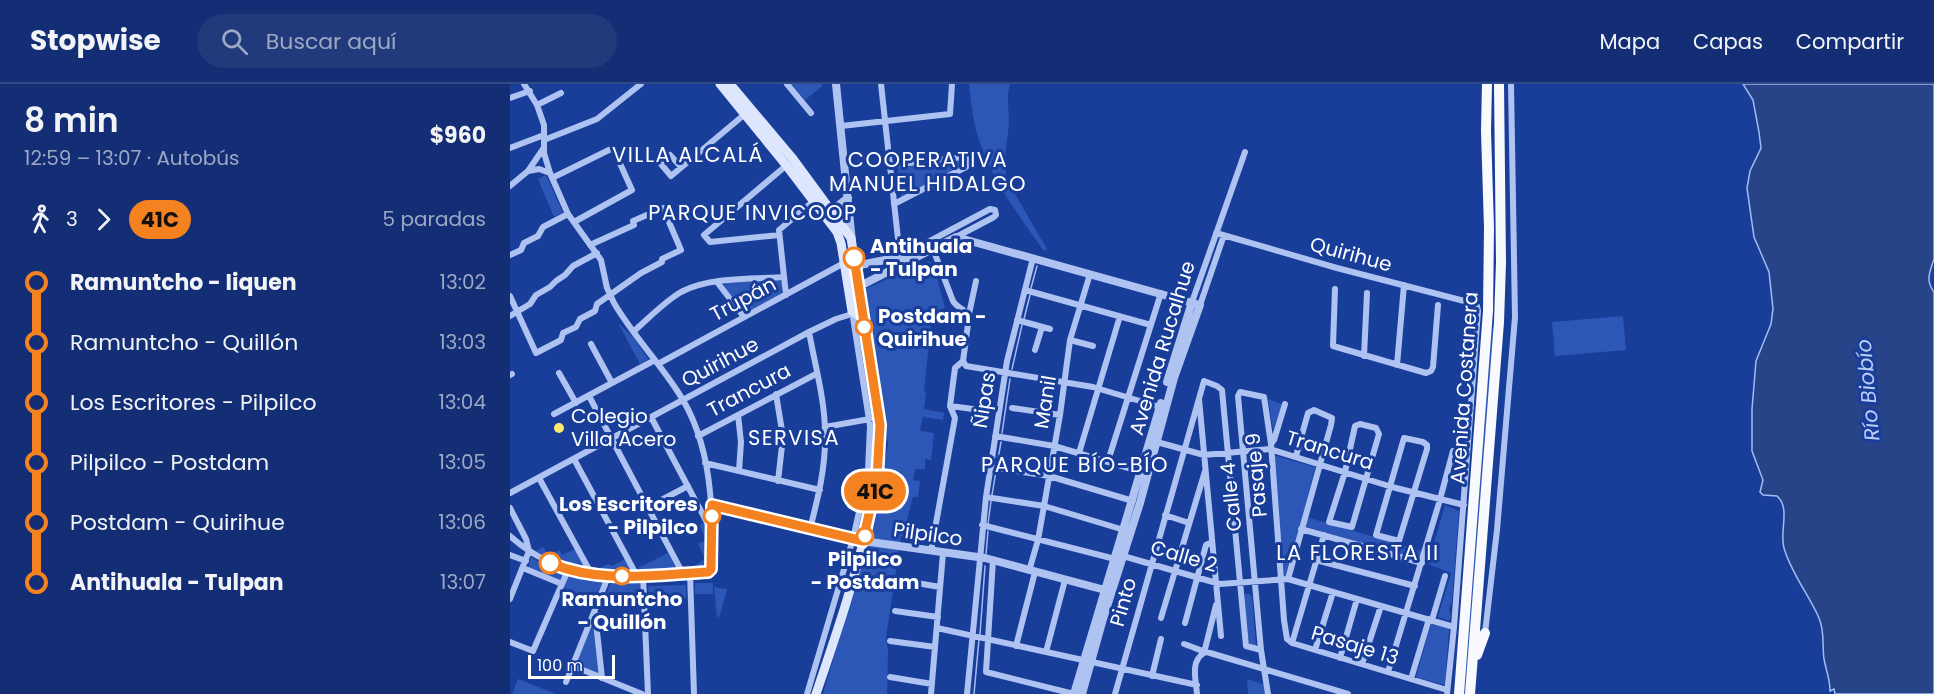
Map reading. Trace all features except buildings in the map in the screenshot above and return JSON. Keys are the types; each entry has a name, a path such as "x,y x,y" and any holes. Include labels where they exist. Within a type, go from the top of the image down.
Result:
{"main road":[{"path":"720,84 790,162"},
{"path":"730,84 828,212 847,231 852,242 880,432 877,483 863,541 816,694"},
{"name":"Avenida Costanera","path":"1459,694 1488,311 1487,84"},
{"name":"Avenida Costanera","path":"1470,694 1499,313 1501,242 1498,152 1499,84"},
{"path":"828,212 839,236 852,313 862,318"},
{"path":"846,276 858,287"},
{"path":"1472,669 1485,633"}],"street":[{"path":"510,536 529,551 550,563 591,575 608,577 710,571 712,505 698,436 683,400 610,296 603,264 597,253 568,214 551,176 544,148 544,125 537,105 524,84"},
{"path":"510,148 597,119 641,84"},
{"path":"787,84 811,113"},
{"path":"836,84 852,242"},
{"path":"881,84 900,257"},
{"path":"841,126 950,114 952,84"},
{"path":"1485,633 1497,530 1515,317 1511,84"},
{"path":"510,98 530,91"},
{"path":"537,105 561,93"},
{"path":"681,167 745,114"},
{"path":"510,186 528,171 544,148"},
{"path":"551,176 613,148 632,190 574,222"},
{"name":"Avenida Rucalhue","path":"1074,694 1087,662 1119,558 1216,232 1245,152"},
{"path":"890,165 964,157 968,158 969,162 966,167 894,204"},
{"path":"779,235 710,242 704,235 790,162"},
{"path":"528,171 539,169 551,176"},
{"path":"786,294 779,235 782,226 817,198"},
{"path":"828,212 848,198"},
{"path":"510,296 513,314 536,353 561,340 562,334 576,327 580,319 595,311 597,304 641,273 662,262 662,259 681,250 663,208 633,221 634,225 590,245"},
{"path":"858,287 995,216 995,210 990,209 900,257"},
{"path":"510,255 521,250 524,243 538,236 543,227 568,214"},
{"name":"Quirihue","path":"1216,232 1477,306 1464,504"},
{"name":"Avenida Rucalhue","path":"1082,694 1087,662 1105,590 1119,558 1124,530 1154,441 1160,407 1196,304 1224,235"},
{"path":"956,237 1196,304"},
{"path":"933,249 953,301 956,306 969,314"},
{"path":"513,314 530,304 536,295 565,276 573,266 597,253"},
{"path":"855,266 900,257 919,256"},
{"name":"Ñipas","path":"967,694 974,637 982,525 990,467 1006,372 1033,258"},
{"name":"Trupán","path":"554,414 844,263"},
{"name":"Manil","path":"1016,646 1044,506 1070,340 1090,274"},
{"path":"633,331 682,292 697,285 784,277"},
{"path":"976,280 963,361 966,366 1099,389 1160,407"},
{"path":"717,282 744,317"},
{"path":"1397,365 1404,285"},
{"name":"Quirihue","path":"1335,289 1333,346 1426,373 1431,371 1437,305"},
{"path":"1025,290 1150,325"},
{"path":"1108,461 1161,293"},
{"path":"1364,356 1367,293"},
{"path":"807,694 853,539 868,471 871,441 870,419 852,313"},
{"name":"Quirihue","path":"510,493 809,332 852,313"},
{"path":"1079,453 1120,316"},
{"path":"1017,320 1050,329"},
{"path":"1035,350 1042,327"},
{"path":"809,332 825,427 820,490 810,530"},
{"path":"1070,340 1093,346"},
{"path":"591,344 612,383"},
{"path":"931,551 955,418 950,406 955,368 963,361"},
{"path":"559,373 576,403"},
{"name":"Trancura","path":"698,436 816,374"},
{"name":"Pinto","path":"1115,694 1204,381 1221,388 1228,453"},
{"name":"Pasaje 9","path":"1240,392 1264,397 1285,579 1287,639 1292,643"},
{"name":"Calle 4","path":"1240,392 1238,396 1243,452 1268,694"},
{"path":"776,394 783,437 778,480"},
{"path":"589,396 686,573 694,694"},
{"path":"1199,396 1221,636"},
{"path":"1271,447 1285,404"},
{"path":"950,406 973,409"},
{"path":"1012,408 1060,415"},
{"path":"1285,579 1320,465 1332,417 1330,415 1314,410 1308,413 1296,456"},
{"path":"738,415 741,442 738,471"},
{"path":"651,417 712,532"},
{"path":"825,427 870,419"},
{"path":"1355,426 1376,428 1379,434 1352,527 1329,522 1345,472 1355,426"},
{"path":"995,436 1054,446 1142,472"},
{"path":"1404,438 1427,445 1399,541 1376,535 1392,487 1404,438"},
{"name":"Trancura","path":"1154,441 1204,455 1271,447 1392,487 1464,504"},
{"path":"1388,672 1441,499 1453,451"},
{"path":"1228,453 1246,646 1262,650"},
{"path":"574,459 640,575 648,694"},
{"path":"705,463 820,490"},
{"path":"990,467 1049,476 1133,501"},
{"path":"1161,618 1206,468"},
{"path":"539,478 591,575"},
{"path":"648,507 688,486"},
{"path":"986,497 1044,506 1124,530"},
{"path":"1447,692 1464,504"},
{"name":"Pilpilco","path":"712,505 863,541 980,558 1105,590"},
{"path":"510,508 526,539 529,551 510,599"},
{"path":"1165,515 1189,523"},
{"name":"Calle 2","path":"982,525 1038,540 1151,564 1216,583 1285,579 1454,627"},
{"path":"1301,529 1422,562"},
{"name":"Pasaje 13","path":"1324,535 1292,643 1447,692"},
{"path":"1185,623 1206,545 1212,542"},
{"path":"931,694 943,553"},
{"path":"510,555 526,561"},
{"path":"1316,560 1415,586"},
{"path":"993,561 985,639 986,672 1074,694"},
{"path":"523,568 562,584"},
{"path":"510,642 533,651 568,570"},
{"path":"1411,679 1445,576"},
{"path":"566,682 608,577"},
{"path":"899,580 940,587"},
{"path":"1046,652 1065,580"},
{"path":"1315,650 1333,592"},
{"path":"1340,658 1357,599"},
{"path":"1197,694 1195,663 1197,658 1204,653 1218,600"},
{"path":"1362,664 1381,606"},
{"path":"594,611 602,678"},
{"path":"895,611 938,617"},
{"path":"937,628 1197,686"},
{"path":"1152,676 1161,639"},
{"path":"890,641 935,647"},
{"path":"1184,644 1204,653 1348,694"},
{"path":"573,666 642,694"},
{"path":"890,677 932,684"}],"shaded area":[{"path":"791,84 822,84 822,86 805,100"},
{"path":"969,84 1010,84 1006,174 1008,182 1047,249 1044,251 1004,193 988,163 975,124"},
{"path":"966,160 966,164 901,197 898,167"},
{"path":"546,175 563,213 554,217 538,179"},
{"path":"929,261 934,267 945,308 932,312 924,409 944,413 943,420 923,417 920,429 934,433 931,460 925,459 925,469 915,469 913,480 920,481 918,497 913,497 906,523 907,537 901,536 886,638 887,694 823,694 870,535 888,444 865,289"},
{"path":"778,279 782,283 781,294 745,313 724,287 729,283"},
{"path":"1623,316 1626,350 1555,356 1552,322"},
{"path":"618,323 633,337 648,359 640,364"},
{"path":"1491,329 1495,329 1467,694 1463,694"},
{"path":"1268,399 1282,404 1273,430"},
{"path":"1273,455 1315,467 1288,577 1284,579"},
{"path":"1445,505 1459,511 1449,621 1438,617 1451,573 1428,564"},
{"path":"1306,517 1422,551 1419,560 1304,526"},
{"path":"704,522 708,535 706,570 689,569 705,559 698,544 706,540 699,525"},
{"path":"543,547 548,555 560,550 562,555 575,549 585,569 557,561 536,551"},
{"path":"668,553 676,569 644,571 638,568"},
{"path":"531,557 545,566 564,573 561,582 528,569"},
{"path":"625,559 630,570 595,570 608,564 612,566"},
{"path":"566,576 603,582 595,601 562,587"},
{"path":"640,581 640,600 603,602 611,583"},
{"path":"695,583 713,583 713,594 695,594"},
{"path":"686,585 686,598 649,599 648,586"},
{"path":"714,587 727,589 720,615 717,618"},
{"path":"1245,594 1252,597 1256,646 1249,644 1243,596"},
{"path":"595,617 599,674 576,664"},
{"path":"1431,624 1449,629 1445,685 1416,677"},
{"path":"518,679 556,694 512,694"},
{"path":"1247,679 1266,685 1266,694 1248,694"}],"water":[{"name":"Río Biobío","path":"1743,84 1934,84 1934,259 1929,280 1934,292 1934,694 1835,694 1834,689 1830,691 1821,623 1784,548 1784,514 1781,501 1777,496 1763,495 1760,492 1763,480 1752,451 1752,409 1756,361 1771,324 1773,309 1769,272 1754,237 1747,188 1750,171 1761,148 1753,100"}],"waterway":[{"path":"1031,288 1037,266"},
{"path":"1024,319 1030,295"},
{"path":"1012,369 1022,325"},
{"path":"1002,433 1010,379"},
{"path":"997,465 1001,442"},
{"path":"992,495 996,471"},
{"path":"988,524 991,501"},
{"path":"986,554 988,531"},
{"path":"980,634 985,566"},
{"path":"974,694 979,639"}],"bus line":[{"name":"41C","path":"550,563 580,573 608,577 708,572 711,569 712,505 863,541 876,489 880,425 854,258"}],"place":[{"name":"Antihuala - Tulpan","path":"854,258"},
{"name":"Postdam - Quirihue","path":"864,327"},
{"name":"Colegio Villa Acero","path":"559,428"},
{"name":"Los Escritores - Pilpilco","path":"712,516"},
{"name":"Pilpilco - Postdam","path":"865,536"},
{"name":"Ramuntcho - Quillón","path":"622,576"}],"district":[{"name":"VILLA ALCALÁ","path":"688,155"},
{"name":"COOPERATIVA MANUEL HIDALGO","path":"928,172"},
{"name":"PARQUE INVICOOP","path":"753,213"},
{"name":"SERVISA","path":"794,438"},
{"name":"PARQUE BÍO-BÍO","path":"1075,465"},
{"name":"LA FLORESTA II","path":"1358,553"}]}
